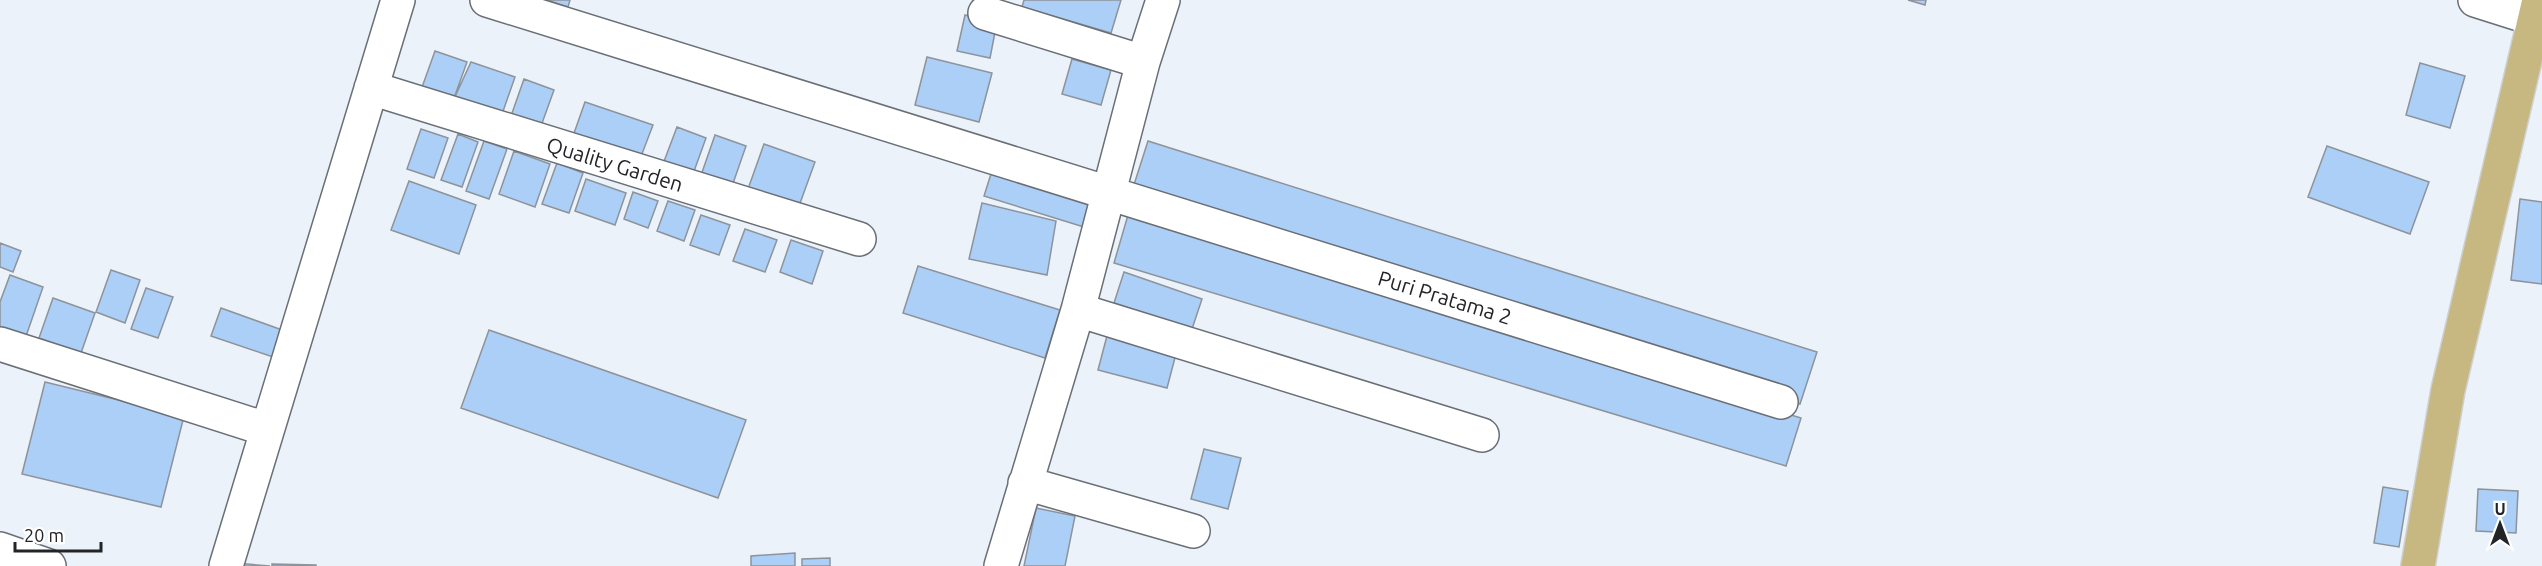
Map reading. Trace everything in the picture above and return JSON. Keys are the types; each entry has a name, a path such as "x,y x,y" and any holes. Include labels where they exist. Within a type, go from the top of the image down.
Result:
{"main road":[{"path":"2418,566 2448,390 2539,13"}],"street":[{"path":"226,566 398,0"},
{"name":"Puri Pratama 2","path":"487,0 1781,402"},
{"path":"1000,566 1078,310 1143,62 1164,0"},
{"path":"2475,0 2539,13"},
{"path":"985,13 1143,62"},
{"name":"Quality Garden","path":"371,88 858,239"},
{"path":"1078,310 1482,435"},
{"path":"0,345 266,429"},
{"path":"1025,483 1193,531"},
{"path":"0,549 49,566"}],"building":[{"path":"547,0 570,0 568,7"},
{"path":"1024,0 1121,0 1111,33 1022,7"},
{"path":"1908,0 1926,0 1925,5"},
{"path":"965,15 997,22 990,58 957,51"},
{"path":"435,51 467,62 453,101 421,90"},
{"path":"927,57 992,73 979,122 915,105"},
{"path":"1072,59 1111,70 1101,105 1062,94"},
{"path":"471,62 515,77 501,117 453,101"},
{"path":"2420,63 2465,76 2450,128 2406,115"},
{"path":"524,79 554,90 541,126 511,116"},
{"path":"585,102 653,125 640,159 573,136"},
{"path":"677,127 706,138 693,174 663,164"},
{"path":"421,129 448,138 434,178 407,169"},
{"path":"458,134 478,142 462,187 441,180"},
{"path":"715,135 746,146 730,192 699,181"},
{"path":"484,141 507,149 489,199 466,191"},
{"path":"1148,141 1817,352 1800,404 1131,194"},
{"path":"764,144 815,162 799,206 748,189"},
{"path":"2327,146 2429,182 2410,234 2308,197"},
{"path":"514,151 550,164 535,207 499,194"},
{"path":"996,158 1095,190 1084,227 984,196"},
{"path":"557,163 583,173 569,213 542,204"},
{"path":"586,179 626,193 615,225 575,211"},
{"path":"409,181 476,205 459,254 391,230"},
{"path":"633,192 658,201 648,228 624,219"},
{"path":"2520,199 2542,202 2542,284 2511,280"},
{"path":"668,201 695,210 684,241 657,231"},
{"path":"982,203 1056,221 1047,275 969,259"},
{"path":"701,215 730,225 719,255 690,245"},
{"path":"1128,215 1801,418 1786,466 1114,263"},
{"path":"745,229 777,240 765,272 733,261"},
{"path":"791,240 823,251 812,284 780,272"},
{"path":"0,243 21,251 13,272 0,267"},
{"path":"918,266 1060,310 1045,358 903,313"},
{"path":"111,270 140,280 125,323 96,312"},
{"path":"1124,272 1202,299 1192,329 1114,303"},
{"path":"10,275 43,287 23,345 0,337 0,302"},
{"path":"146,288 173,297 158,338 131,329"},
{"path":"53,298 95,313 81,353 39,338"},
{"path":"221,308 285,331 276,358 211,336"},
{"path":"489,330 746,420 718,498 461,408"},
{"path":"1108,332 1177,350 1167,388 1098,370"},
{"path":"45,382 184,416 161,507 22,474"},
{"path":"1204,449 1241,458 1228,509 1191,499"},
{"path":"2383,487 2408,491 2399,547 2374,543"},
{"path":"2478,489 2518,491 2516,533 2476,531"},
{"path":"1036,508 1075,516 1065,566 1024,566"},
{"path":"795,553 795,566 751,566 751,556"},
{"path":"830,558 830,566 802,566 802,559"},
{"path":"235,563 270,566 234,566"},
{"path":"272,564 316,565 316,566 272,566"}]}
